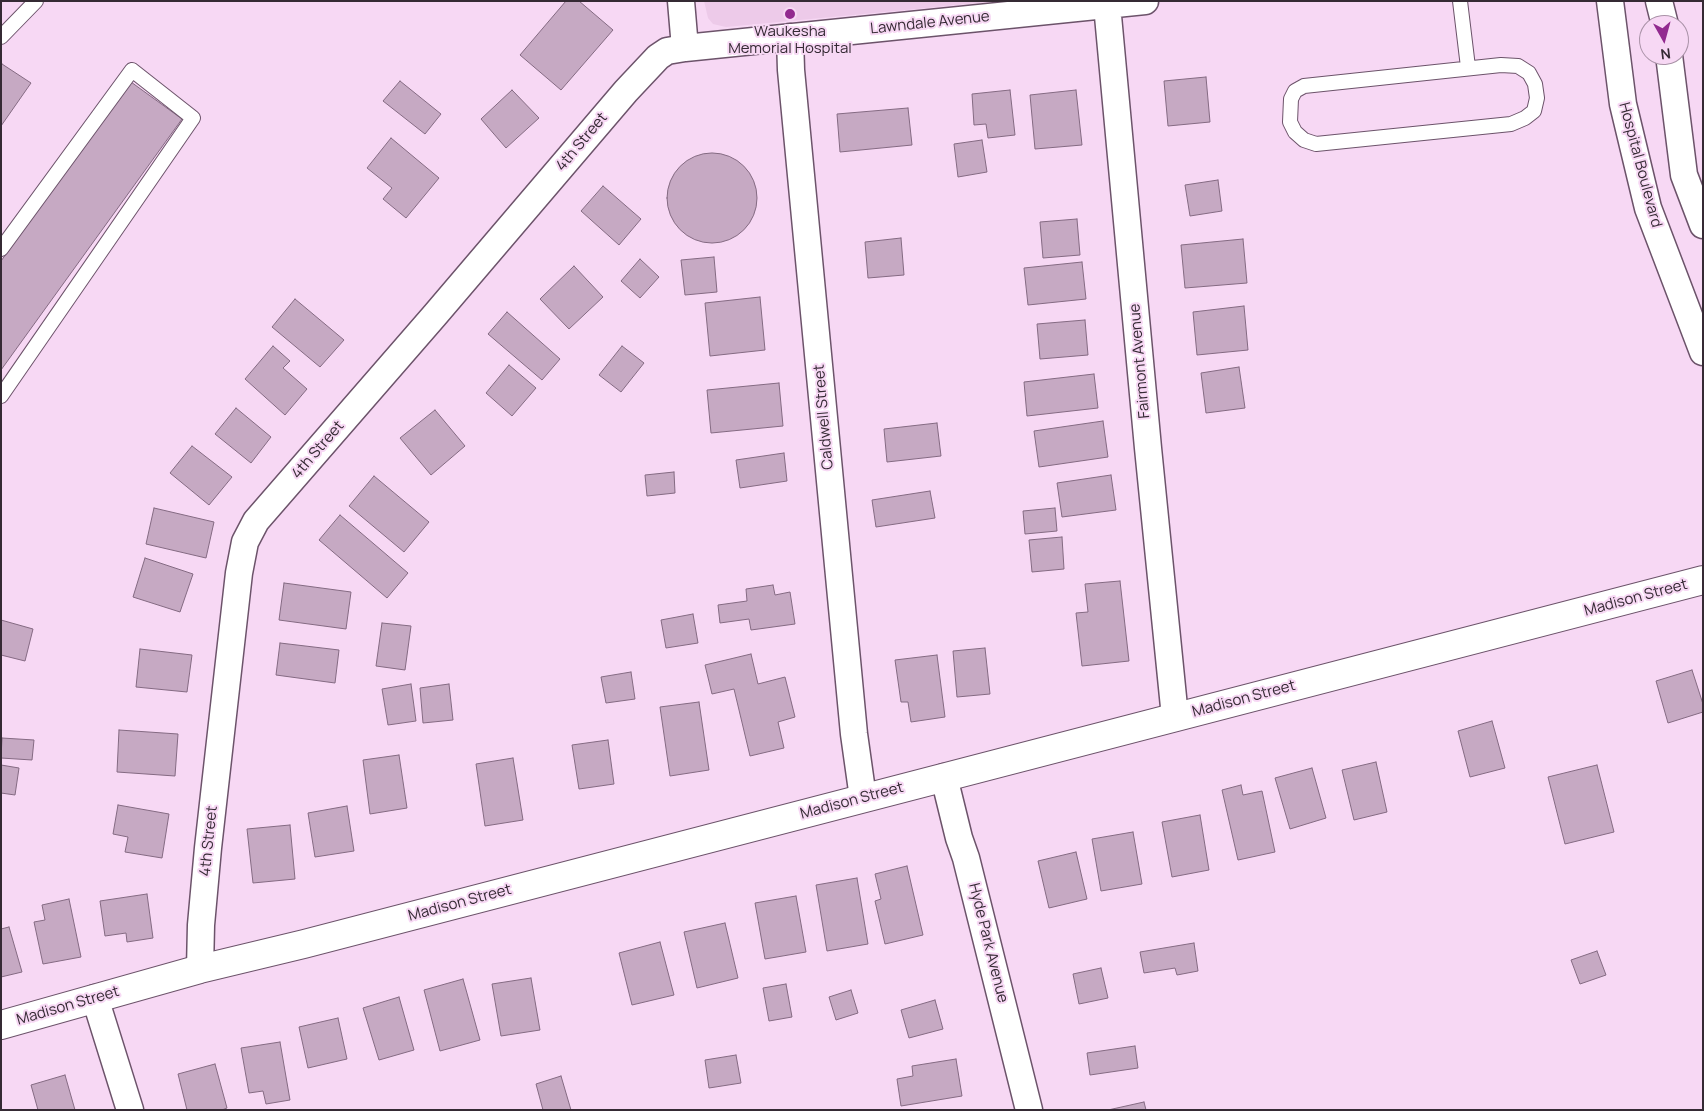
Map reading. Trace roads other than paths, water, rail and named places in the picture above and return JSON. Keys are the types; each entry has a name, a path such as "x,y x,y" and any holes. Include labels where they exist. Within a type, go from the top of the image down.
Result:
{"street":[{"path":"681,1 685,48"},
{"name":"Lawndale Avenue","path":"685,48 1107,3 1145,1"},
{"name":"Hospital Boulevard","path":"1610,1 1623,104 1648,208 1703,352"},
{"path":"1659,1 1662,15"},
{"name":"Fairmont Avenue","path":"1107,3 1174,717"},
{"name":"Caldwell Street","path":"790,37 792,80 853,724 863,798"},
{"name":"4th Street","path":"200,969 201,925 208,848 239,573 245,542 256,521 626,91 658,57 667,51 685,48"},
{"path":"1670,65 1684,176 1703,225"},
{"name":"Madison Street","path":"1,1025 200,969 304,944 1703,580"},
{"name":"Hyde Park Avenue","path":"944,777 1029,1110"},
{"path":"96,998 130,1110"}],"lane":[{"path":"1,37 36,1"},
{"path":"1460,1 1468,67"},
{"path":"1518,66 1529,73 1535,84 1536,98 1534,111 1525,118 1511,124 1316,144 1304,140 1294,132 1290,122 1291,99 1295,91 1304,86 1468,67 1518,66"},
{"path":"1,249 132,70 193,118 1,396"}],"place":[{"name":"Waukesha Memorial Hospital","path":"790,14"}]}
